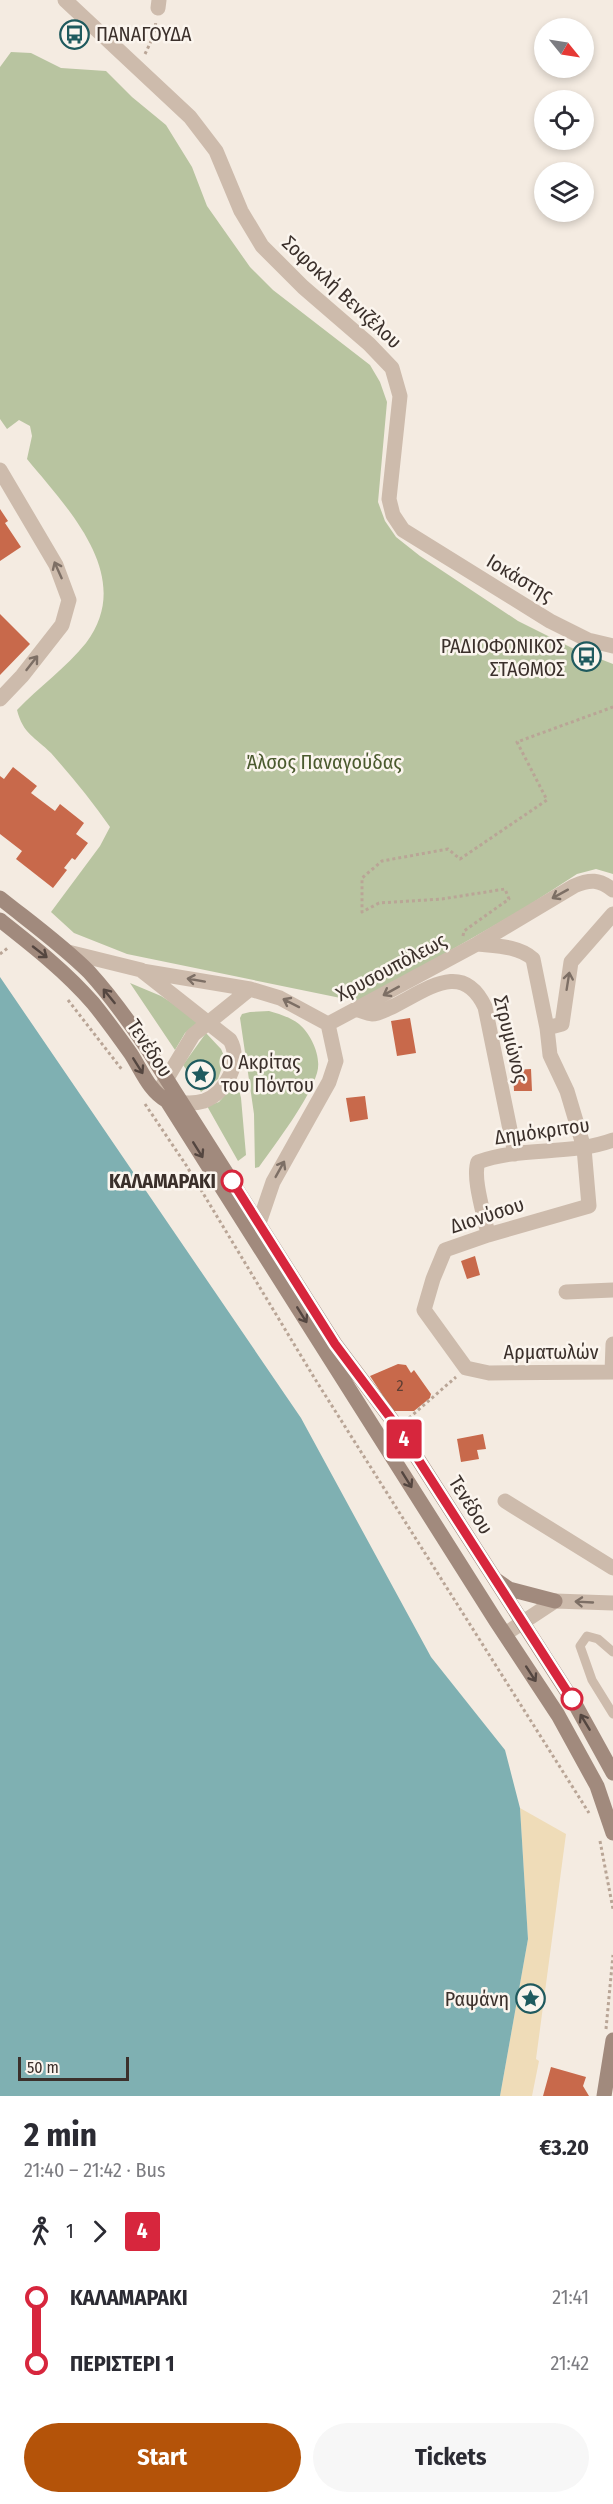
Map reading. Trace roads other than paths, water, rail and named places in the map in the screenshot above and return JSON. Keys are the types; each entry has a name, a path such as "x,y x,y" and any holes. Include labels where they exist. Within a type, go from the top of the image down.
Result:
{"main road":[{"name":"Τενέδου","path":"0,898 68,952 111,998 167,1078 335,1344 398,1428 575,1704 613,1773"},
{"name":"Τενέδου","path":"0,920 56,965 94,1004 130,1053 156,1099 577,1748 597,1786 606,1836"},
{"path":"493,1578 509,1589 555,1600"},
{"path":"604,2096 613,2040"}],"street":[{"name":"Σοφοκλή Βενιζέλου","path":"65,0 172,98 211,143 241,211 262,246 303,287 369,344 392,368 400,396 389,499 393,515 410,535"},
{"path":"0,470 56,565 69,600 62,625 22,676 0,699"},
{"name":"Ιοκάστης","path":"410,535 567,631 588,640 613,646"},
{"name":"Χρυσουπόλεως","path":"68,952 141,970 250,989 280,998 328,1024 358,1010 477,944 587,880 599,881 613,890"},
{"path":"547,1028 562,1024 571,962 613,915"},
{"name":"Στρυμώνος","path":"477,944 525,952 533,959 550,1055 567,1091 584,1148 589,1206"},
{"path":"141,970 207,1022 230,1040 235,1049 236,1061 226,1082 210,1097 202,1102 183,1103 156,1099 193,1035 207,1022 250,989"},
{"name":"Στρυμώνος","path":"358,1010 372,1014 440,983 456,981 467,983 478,991 485,1007 515,1154"},
{"path":"259,1223 273,1182 329,1082 336,1061 328,1024"},
{"name":"Δημόκριτου","path":"488,1234 476,1167 478,1162 515,1154 584,1148 613,1140"},
{"name":"Διονύσου","path":"489,1373 466,1368 424,1310 445,1250 488,1234 589,1206"},
{"path":"566,1292 613,1290"},
{"path":"612,1372 613,1344"},
{"name":"Αρματωλών","path":"489,1373 612,1372"},
{"path":"505,1501 613,1568"},
{"path":"505,1634 555,1600 613,1603"}],"lane":[{"path":"613,1652 598,1639 587,1636 580,1646 592,1680 613,1714"}],"water":[{"path":"0,977 301,1418 431,1657 505,1750 520,1808 528,1939 500,2096 0,2096"}],"place":[{"name":"ΠΑΝΑΓΟΥΔΑ","path":"75,34"},
{"name":"ΡΑΔΙΟΦΩΝΙΚΟΣ ΣΤΑΘΜΟΣ","path":"586,657"},
{"name":"Ο Ακρίτας του Πόντου","path":"200,1074"},
{"name":"ΚΑΛΑΜΑΡΑΚΙ","path":"232,1181"},
{"name":"Ραψάνη","path":"530,1999"}],"park label":[{"name":"Άλσος Παναγούδας","path":"324,762"}]}
